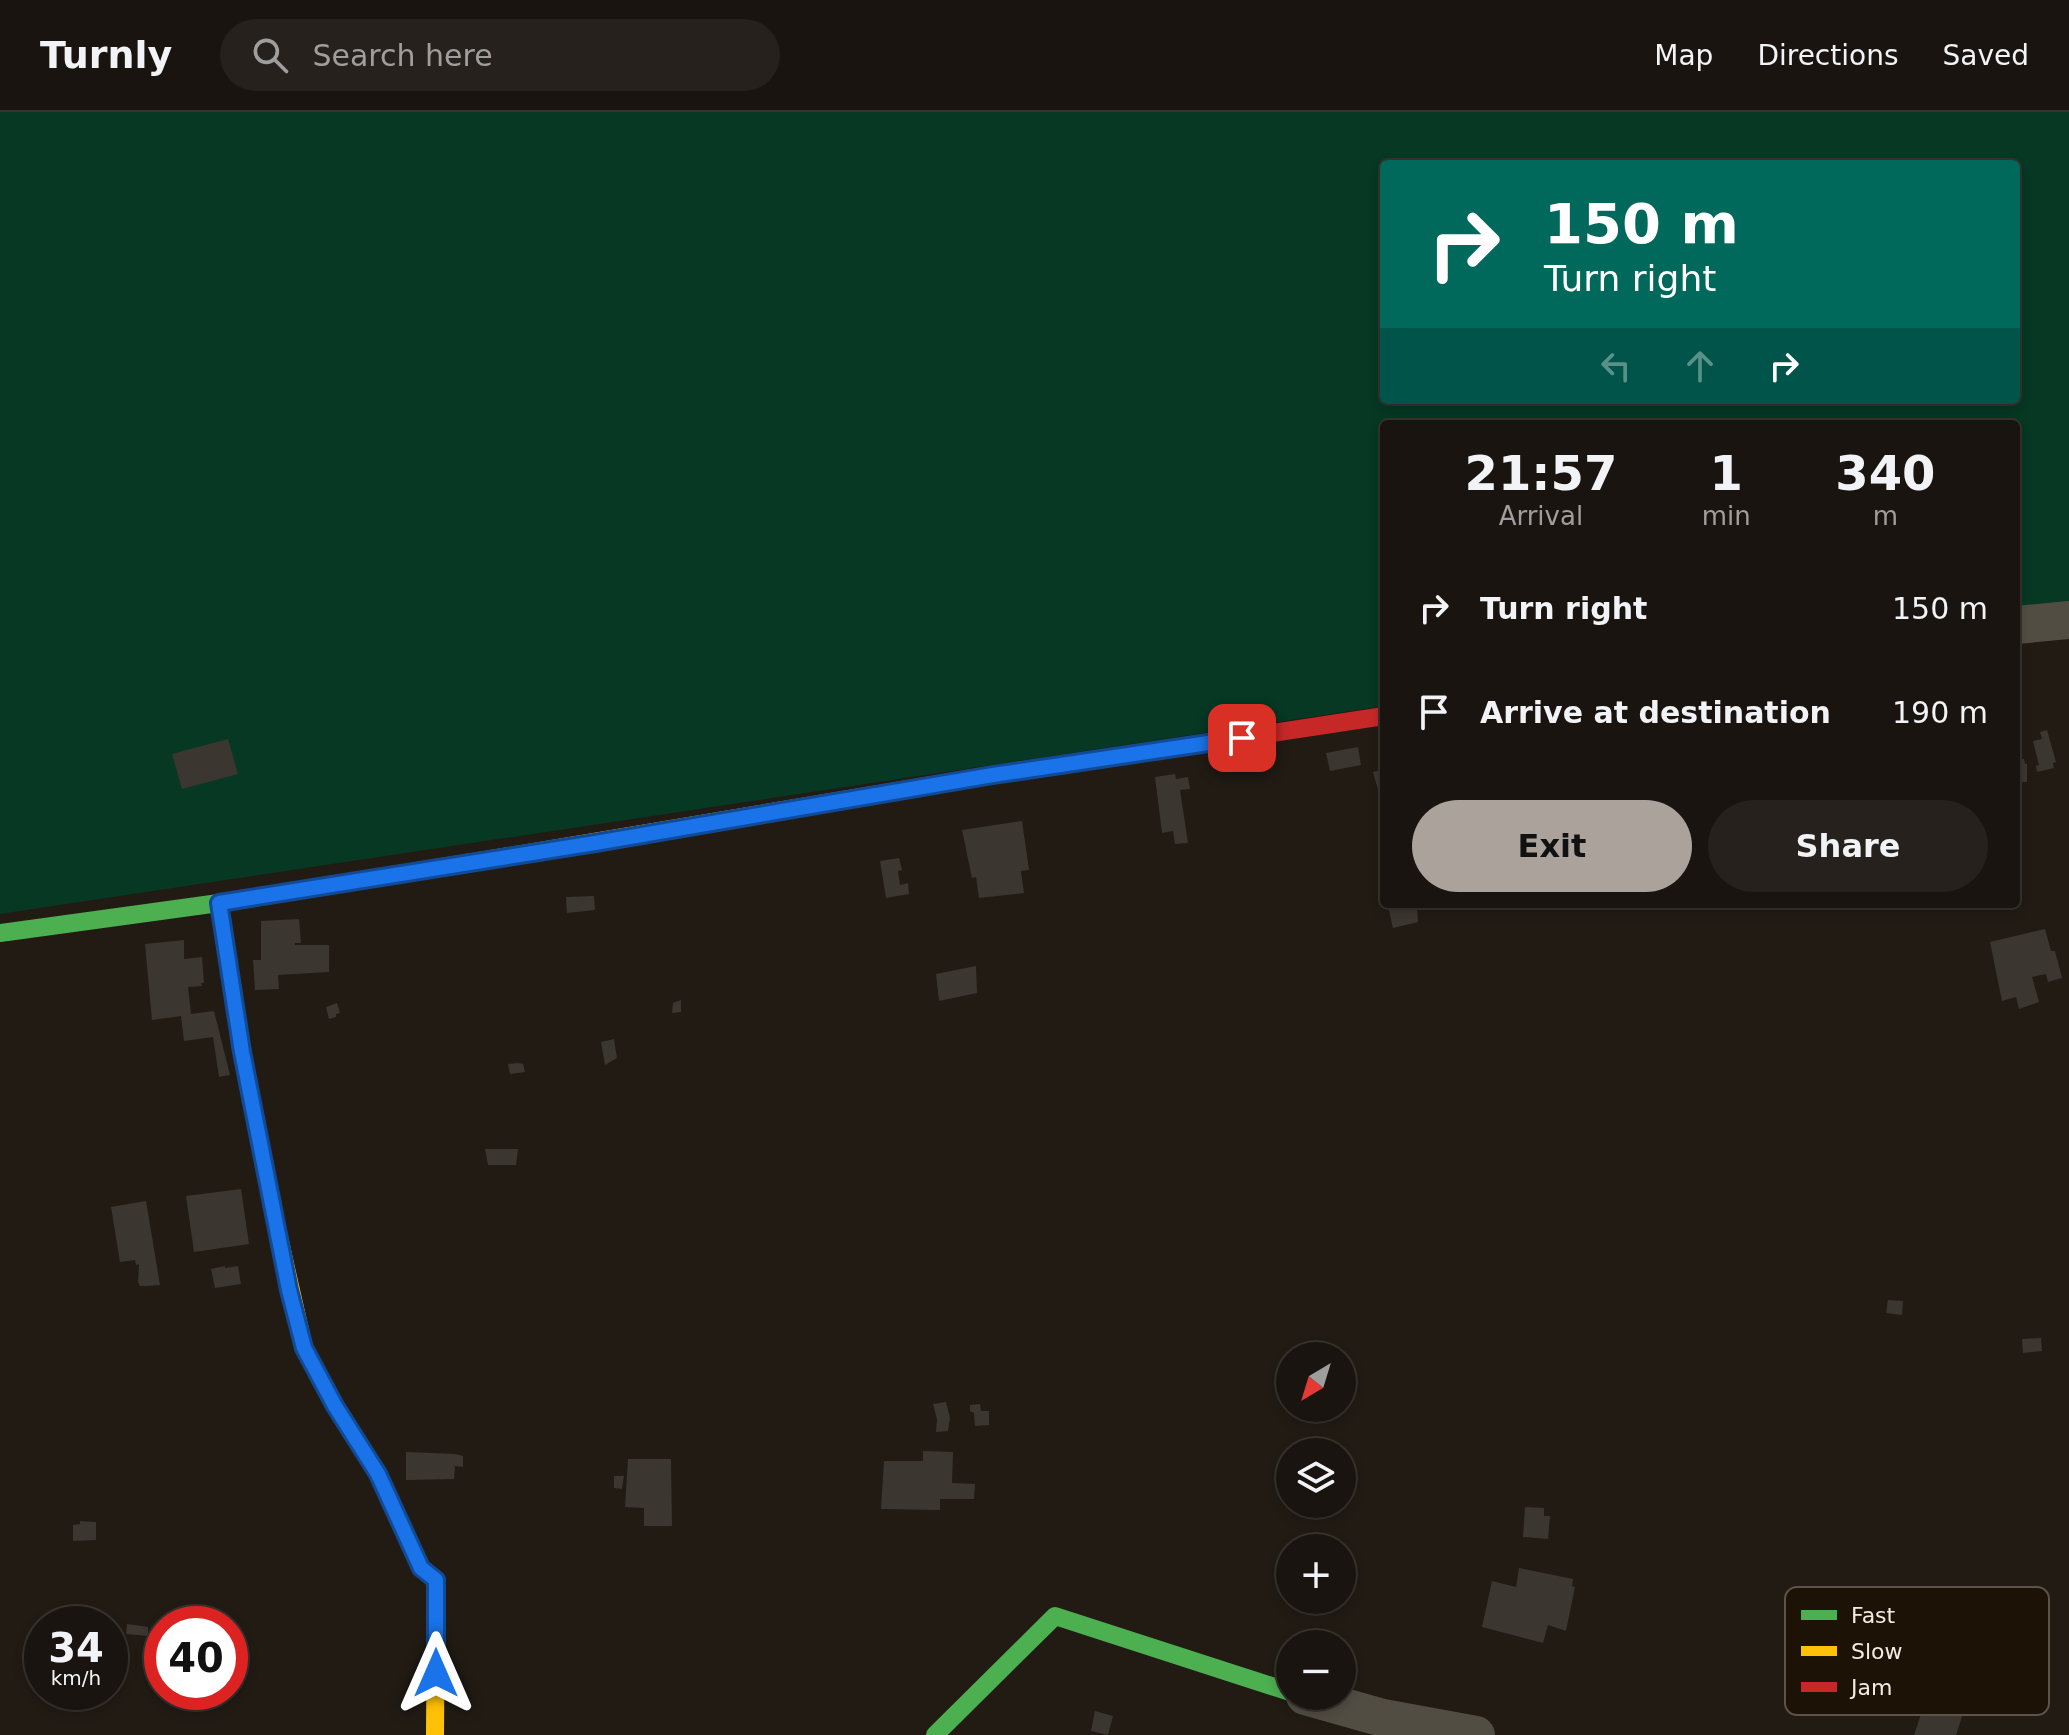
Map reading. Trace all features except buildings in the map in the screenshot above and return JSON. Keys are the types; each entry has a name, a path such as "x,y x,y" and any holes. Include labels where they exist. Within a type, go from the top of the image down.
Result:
{"street":[{"path":"2020,625 2069,620"},
{"path":"0,933 219,903 993,775 1380,717"},
{"path":"219,903 242,1052 289,1290 304,1348 335,1406 378,1474 421,1568 436,1580 435,1735"},
{"path":"935,1735 1055,1616 1276,1687"},
{"path":"1355,1710 1476,1735"}],"green space":[{"path":"0,112 2069,112 2069,604 2020,611 2020,420 1380,420 1380,707 0,914"}],"traffic: fast":[{"path":"0,933 219,903 492,859"},
{"path":"935,1735 1055,1616 1276,1687"}],"traffic: slow":[{"path":"492,859 993,775 1180,747"},
{"path":"278,1233 304,1348 335,1406 378,1474 421,1568 436,1580 435,1735"}],"traffic: jam":[{"path":"1180,747 1380,717"},
{"path":"219,903 242,1052 278,1233"}],"route":[{"path":"436,1673 436,1580 421,1568 378,1474 335,1406 304,1348 289,1290 242,1052 219,903 993,775 1242,738"}]}
